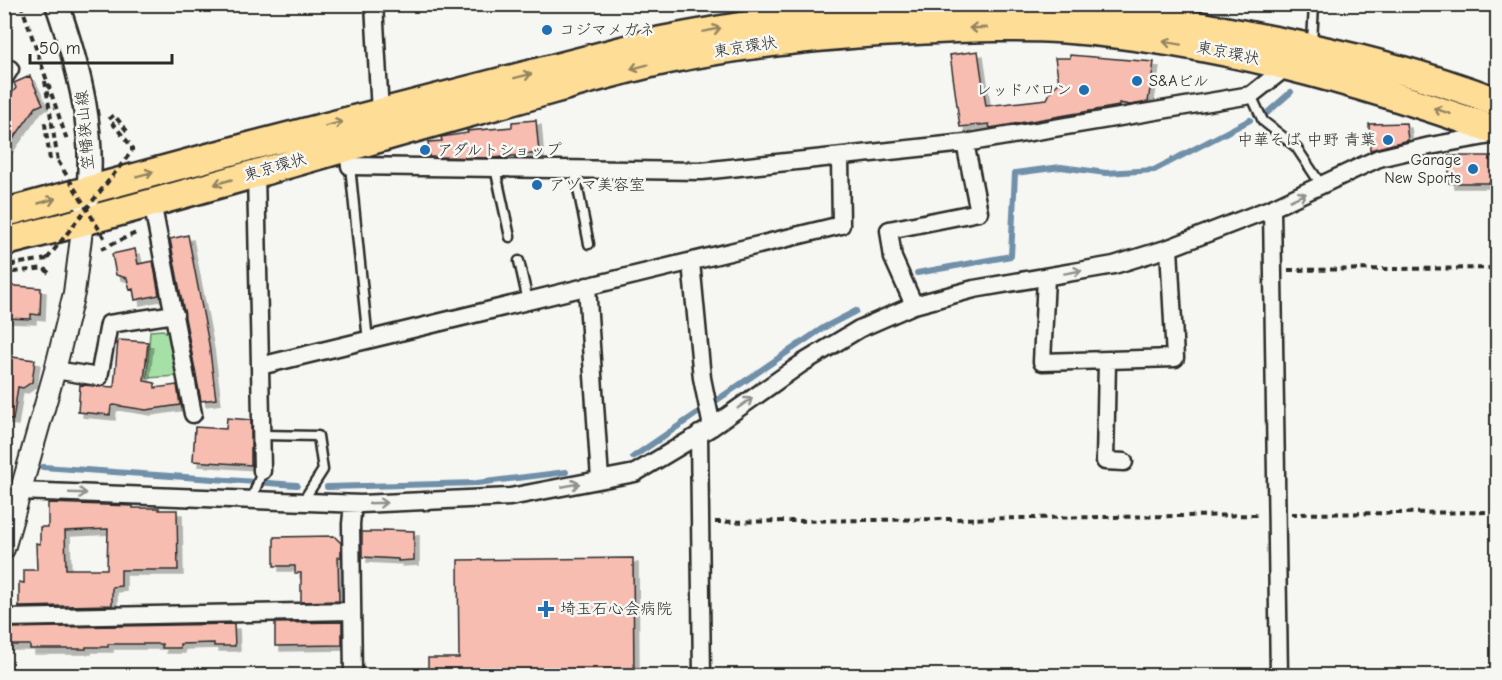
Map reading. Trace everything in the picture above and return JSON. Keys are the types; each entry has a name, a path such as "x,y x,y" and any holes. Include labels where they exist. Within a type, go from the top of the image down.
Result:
{"highway":[{"name":"東京環状","path":"4,242 87,207 380,113 659,41 778,20 873,10 1070,6 1145,16 1364,58 1437,80 1497,102"},
{"name":"東京環状","path":"4,213 153,202 256,172 349,156 663,61 791,39 871,32 1002,27 1062,29 1140,37 1288,65 1431,107 1497,132"}],"main road":[{"name":"笠幡狭山線","path":"58,10 80,82 89,150 87,207"}],"street":[{"path":"374,4 380,113"},
{"path":"349,156 495,168 702,171 840,158 965,143 1251,95 1288,65"},
{"path":"19,491 353,504 510,497 634,472 705,430 801,364 860,330 914,306 974,289 1114,265 1169,248 1272,208 1379,158 1497,132"},
{"path":"914,306 893,258 889,230 979,212 965,143"},
{"path":"260,366 841,225 840,158"},
{"path":"256,172 262,471"},
{"path":"153,202 193,414"},
{"path":"4,549 55,370 74,293 87,207"},
{"path":"1272,208 1279,675"},
{"path":"1046,277 1042,362 1107,362 1175,358 1169,248"},
{"path":"691,262 705,430 700,522 702,675"},
{"path":"587,286 600,479"},
{"path":"55,370 99,376 109,324 175,314"},
{"path":"1107,362 1105,461 1124,462"},
{"path":"353,504 351,524 353,675"},
{"path":"4,618 352,611"}],"lane":[{"path":"1311,47 1314,4"},
{"path":"1251,95 1263,121 1296,147 1322,186"},
{"path":"349,156 368,340"},
{"path":"495,168 510,237"},
{"path":"574,169 589,244"},
{"path":"519,261 528,301"},
{"path":"262,435 318,436 323,470 303,501"},
{"path":"252,499 262,471"}],"path":[{"path":"4,9 15,4"},
{"path":"21,4 67,140 89,150"},
{"path":"43,68 57,161 105,239"},
{"path":"52,276 44,268 14,272 13,264 47,259 132,151 132,147 109,118 114,115 127,131"},
{"path":"50,160 45,124 52,123"},
{"path":"1273,270 1497,268"},
{"path":"700,522 1497,512"}],"green space":[{"path":"163,330 169,334 178,376 147,378 150,331"}],"building":[{"name":"レッドバロン","path":"978,51 986,106 1047,99 1052,89 1059,83 1055,58 1070,58 1070,55 1154,62 1148,102 1130,105 1119,103 1119,106 990,128 989,124 960,127 950,55"},
{"path":"30,76 43,104 36,107 4,152 4,104 16,88 14,83"},
{"path":"536,120 539,153 494,158 429,157 428,142 442,141 441,137 468,133 467,131 512,127 512,122"},
{"name":"中華そば 中野 青葉","path":"1406,123 1408,140 1370,150 1369,124"},
{"name":"Garage New Sports","path":"1449,156 1497,156 1497,183 1449,183"},
{"path":"188,235 209,344 216,399 201,401 170,239"},
{"path":"135,249 138,264 153,261 159,295 135,300 133,289 130,290 127,278 116,275 112,254"},
{"path":"4,285 41,288 40,315 31,314 31,319 4,318"},
{"path":"118,340 148,342 144,381 155,383 155,388 177,385 180,405 146,410 114,405 111,406 110,415 78,412 80,385 114,387"},
{"path":"4,356 35,360 32,382 23,388 18,387 13,420 4,419"},
{"path":"227,418 251,420 251,465 193,461 195,427 226,429"},
{"path":"48,503 177,510 178,570 121,570 121,586 112,587 112,605 19,607 19,582 24,583 24,570 37,570 36,543 40,544 40,527 48,527","holes":["108,529 107,569 66,569 65,531"]},
{"path":"383,530 414,531 414,560 398,561 398,559 362,557 362,532 383,532"},
{"path":"334,536 341,543 341,557 338,557 339,601 301,602 301,573 295,573 295,566 274,566 274,537"},
{"name":"埼玉石心会病院","path":"633,558 634,675 428,675 428,658 459,658 458,560"},
{"path":"342,622 342,645 275,646 275,623"},
{"path":"234,624 235,646 214,646 214,643 180,644 180,648 162,648 162,644 108,644 108,647 86,647 86,649 30,649 30,645 6,645 6,628"}],"waterway":[{"path":"1267,113 1291,92"},
{"path":"917,273 1011,256 1015,173 1061,167 1106,173 1154,170 1250,120"},
{"path":"717,400 823,328 856,311"},
{"path":"633,457 699,412"},
{"path":"43,467 297,485"},
{"path":"327,487 477,483 566,472"}],"place":[{"name":"コジマメガネ","path":"547,30"},
{"name":"S&Aビル","path":"1137,81"},
{"name":"レッドバロン","path":"1084,90"},
{"name":"中華そば 中野 青葉","path":"1388,140"},
{"name":"アダルトショップ","path":"425,150"},
{"name":"Garage New Sports","path":"1473,169"},
{"name":"アヅマ美容室","path":"537,185"},
{"name":"埼玉石心会病院","path":"546,609"}]}
